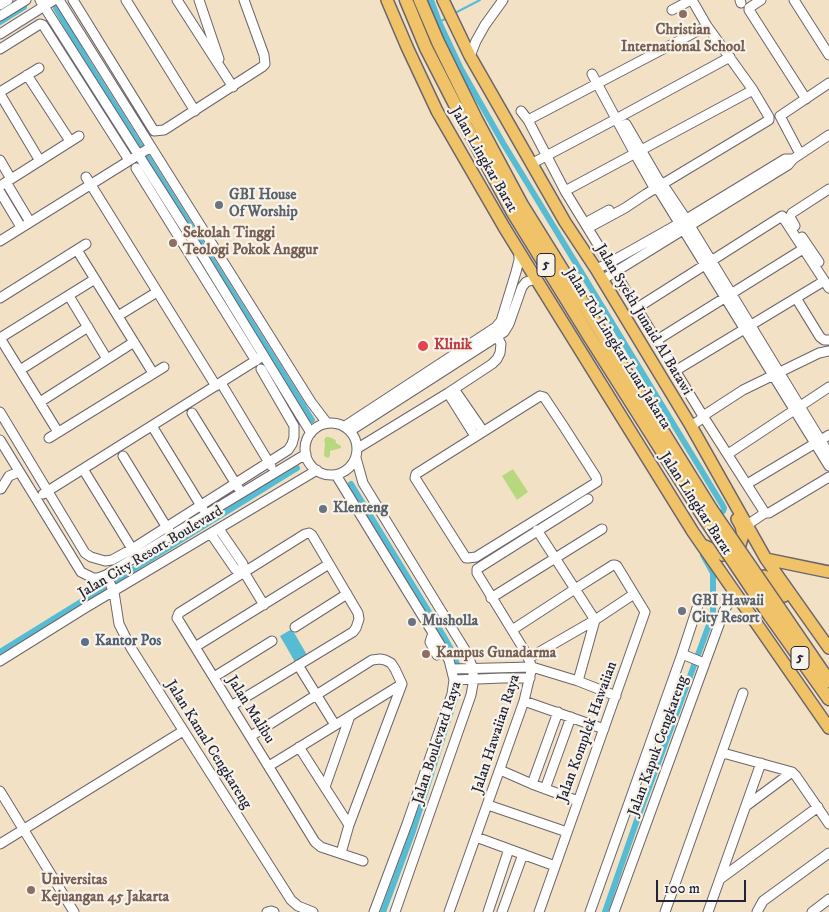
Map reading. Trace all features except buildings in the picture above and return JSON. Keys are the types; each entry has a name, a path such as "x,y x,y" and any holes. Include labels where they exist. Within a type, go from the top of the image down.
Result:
{"highway":[{"name":"Jalan Tol Lingkar Luar Jakarta","path":"406,0 426,48 512,211 589,336 829,699"},
{"name":"Jalan Tol Lingkar Luar Jakarta","path":"420,0 476,120 522,205 708,514 829,681"}],"main road":[{"name":"Jalan Lingkar Barat","path":"387,0 437,111 536,280 693,532 829,728"},
{"name":"Jalan Syekh Junaid Al Batawi","path":"445,4 470,56 565,222 596,269 690,424 766,559 829,650"},
{"path":"699,441 743,536 738,549 726,555 717,553 701,543"},
{"path":"766,559 829,572"},
{"path":"735,592 747,581 764,576 780,591 820,645 829,650"},
{"path":"748,611 748,602 754,589 767,585 780,591"}],"street":[{"path":"1,10 8,0"},
{"path":"1,10 26,0"},
{"path":"0,34 42,3 54,0"},
{"path":"126,0 195,110"},
{"path":"177,0 233,87"},
{"path":"199,0 223,72"},
{"path":"244,0 264,55 262,67 164,130 154,131 75,1 62,4 145,150 205,247 327,423"},
{"path":"470,56 485,25 503,0"},
{"path":"586,226 635,196 646,194 660,186 767,122 769,117 753,90 707,26 691,0 672,10"},
{"path":"761,0 749,10 806,99"},
{"path":"794,0 829,55"},
{"path":"42,3 119,123 145,150 205,247 230,310"},
{"path":"0,48 40,24 43,25 129,160"},
{"path":"14,25 21,36"},
{"path":"528,120 707,26"},
{"path":"56,44 65,39"},
{"path":"531,164 730,57"},
{"path":"40,68 0,93 40,161"},
{"path":"595,73 638,153 652,184 660,186 685,224 776,374 818,441 829,454"},
{"path":"27,76 70,141"},
{"path":"83,89 93,83"},
{"path":"797,156 780,116 829,83"},
{"path":"565,191 753,90"},
{"path":"521,111 528,120 565,191 586,226 765,513"},
{"path":"109,129 119,123"},
{"path":"602,280 685,224 760,178 785,159 797,156 829,135"},
{"path":"6,182 79,136"},
{"path":"0,241 26,225 88,180 145,150"},
{"path":"0,160 6,182 26,225"},
{"path":"136,168 191,256 230,310 311,433"},
{"path":"88,180 156,290 219,384 275,473"},
{"path":"0,192 26,225"},
{"path":"827,193 792,213 790,217 827,282"},
{"path":"637,308 782,216 827,282"},
{"path":"596,269 685,224"},
{"path":"0,298 86,244"},
{"path":"191,256 205,247"},
{"path":"656,340 803,249"},
{"path":"77,250 153,374"},
{"path":"358,448 451,391 497,359 501,344 496,333 518,266 519,251"},
{"path":"58,432 0,338 95,279"},
{"path":"348,428 496,333 507,328 522,287 526,282 536,280"},
{"path":"675,371 796,298 827,282"},
{"path":"117,314 156,290"},
{"path":"69,296 108,359"},
{"path":"796,298 820,337 824,340 829,340"},
{"path":"20,370 88,327"},
{"path":"40,402 134,342"},
{"path":"690,424 698,417 703,416 744,390 820,352 829,351"},
{"path":"36,498 260,358"},
{"path":"49,438 164,367"},
{"path":"0,412 85,553 105,561 112,560 135,552 166,527 288,450 294,437 294,426 262,369"},
{"path":"728,454 829,388"},
{"path":"451,391 479,434"},
{"path":"544,397 596,477 597,482 476,556 468,558 435,510 415,476 479,434 536,398 544,397"},
{"path":"192,413 242,493"},
{"path":"327,423 336,423 348,428 356,439 358,448 356,458 348,469 342,473 322,473 312,466 306,454 306,443 311,433 315,428 327,423"},
{"path":"152,426 207,514"},
{"path":"746,484 829,435"},
{"path":"0,440 81,572 93,578 102,578 110,584"},
{"path":"818,441 829,466"},
{"name":"Jalan City Resort Boulevard","path":"110,584 135,552 172,536 306,454"},
{"path":"123,456 172,536"},
{"name":"Jalan Boulevard Raya","path":"356,458 363,483 463,647 472,665 470,669 472,680 471,695 394,912"},
{"path":"82,469 135,552"},
{"name":"Jalan City Resort Boulevard","path":"0,661 110,584 215,532 317,470"},
{"path":"0,489 9,476 20,472"},
{"name":"Jalan Boulevard Raya","path":"336,474 449,660 454,669 456,680 408,824 374,912"},
{"path":"747,524 829,477"},
{"path":"578,681 595,620 538,530 588,499"},
{"path":"492,598 602,529"},
{"name":"Jalan Hawaiian Raya","path":"450,910 524,701 530,678 531,663 477,573 478,568 538,530"},
{"path":"215,532 243,564 244,572 264,605"},
{"name":"Jalan Malibu","path":"298,665 354,632 359,619 358,613 347,594 309,533 179,613 177,618 315,842 321,847 363,861"},
{"path":"195,647 329,564"},
{"name":"Jalan Komplek Hawaiian","path":"539,912 645,612 617,566 613,565 575,588"},
{"name":"Jalan Kamal Cengkareng","path":"110,584 119,624 131,648 291,900 298,906 313,912"},
{"path":"512,630 575,588"},
{"name":"Jalan Kapuk Cengkareng","path":"614,912 700,661 735,592"},
{"path":"295,626 347,594"},
{"path":"456,680 472,680 502,673 531,663 634,594"},
{"path":"590,912 700,599"},
{"path":"433,633 430,642 437,655"},
{"path":"214,677 272,641"},
{"path":"682,654 700,661"},
{"path":"251,736 372,660 380,659 391,663 402,684 349,825 341,853"},
{"path":"531,663 616,696"},
{"path":"231,706 298,665 335,725"},
{"path":"454,669 470,669 530,678"},
{"path":"269,766 402,684"},
{"path":"664,912 743,693"},
{"path":"524,701 604,729"},
{"path":"532,784 558,712"},
{"path":"325,787 350,716"},
{"path":"545,789 571,717"},
{"path":"0,844 183,730"},
{"path":"299,747 349,825"},
{"path":"723,752 792,772 829,824"},
{"path":"708,912 761,763"},
{"path":"500,770 578,801"},
{"path":"746,806 792,772"},
{"path":"0,791 74,912"},
{"path":"488,805 567,832"},
{"path":"720,879 818,807"},
{"path":"408,824 422,830"},
{"path":"476,837 556,866"},
{"path":"488,912 509,849"},
{"path":"757,912 763,901 829,853"},
{"path":"502,912 523,854"},
{"path":"812,912 829,900"},
{"path":"450,910 460,912"},
{"path":"267,912 274,912"}],"green space":[{"path":"326,437 334,439 341,446 341,448 330,451 328,458 324,456 324,440"},
{"path":"513,469 528,492 517,500 502,476"}],"water":[{"path":"292,629 307,655 295,662 280,636"}],"waterway":[{"path":"431,0 461,69 503,143 723,506 723,511 716,517"},
{"path":"453,14 480,0"},
{"path":"0,22 24,7"},
{"path":"56,8 87,61 312,420"},
{"path":"439,22 447,18"},
{"path":"0,652 297,468"},
{"path":"351,484 443,635 453,653 459,670 457,692 412,834 383,912"},
{"path":"605,912 713,614 713,573 703,555"}],"place":[{"name":"Christian International School","path":"683,14"},
{"name":"GBI House Of Worship","path":"219,205"},
{"name":"Sekolah Tinggi Teologi Pokok Anggur","path":"173,243"},
{"name":"Klinik","path":"423,346"},
{"name":"Klenteng","path":"323,509"},
{"name":"GBI Hawaii City Resort","path":"682,611"},
{"name":"Musholla","path":"412,622"},
{"name":"Kantor Pos","path":"85,642"},
{"name":"Kampus Gunadarma","path":"426,654"},
{"name":"Universitas Kejuangan 45 Jakarta","path":"31,890"}]}
